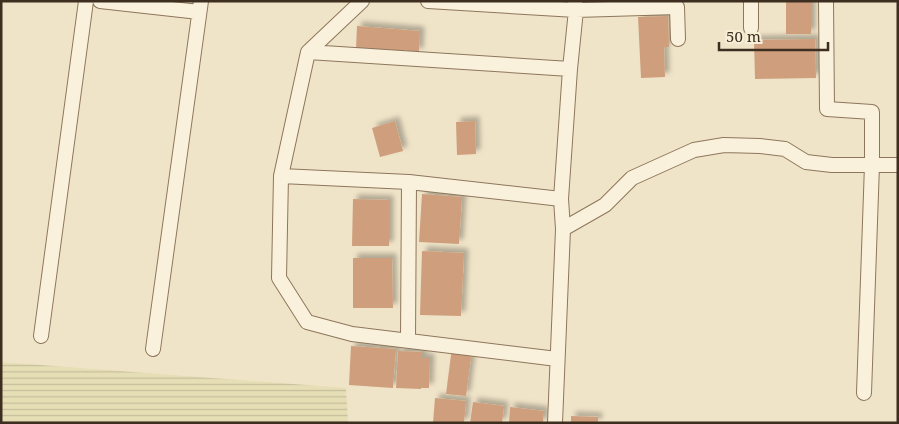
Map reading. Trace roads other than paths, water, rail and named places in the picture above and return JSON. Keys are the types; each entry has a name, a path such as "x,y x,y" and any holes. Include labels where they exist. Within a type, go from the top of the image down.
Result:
{"street":[{"path":"41,336 86,1"},
{"path":"100,1 200,7 153,348"},
{"path":"345,17 346,1"},
{"path":"362,1 308,52 281,176 279,278 307,322 352,334 557,360"},
{"path":"428,1 677,7 678,38"},
{"path":"751,1 751,28"},
{"path":"826,1 827,109 872,112 872,165 864,394"},
{"path":"555,423 563,230 561,199 576,6"},
{"path":"308,52 570,69"},
{"path":"563,230 605,205 632,178 694,150 724,145 760,146 785,149 806,162 832,165 898,165"},
{"path":"281,176 409,182 561,199"},
{"path":"408,340 409,182"}]}
